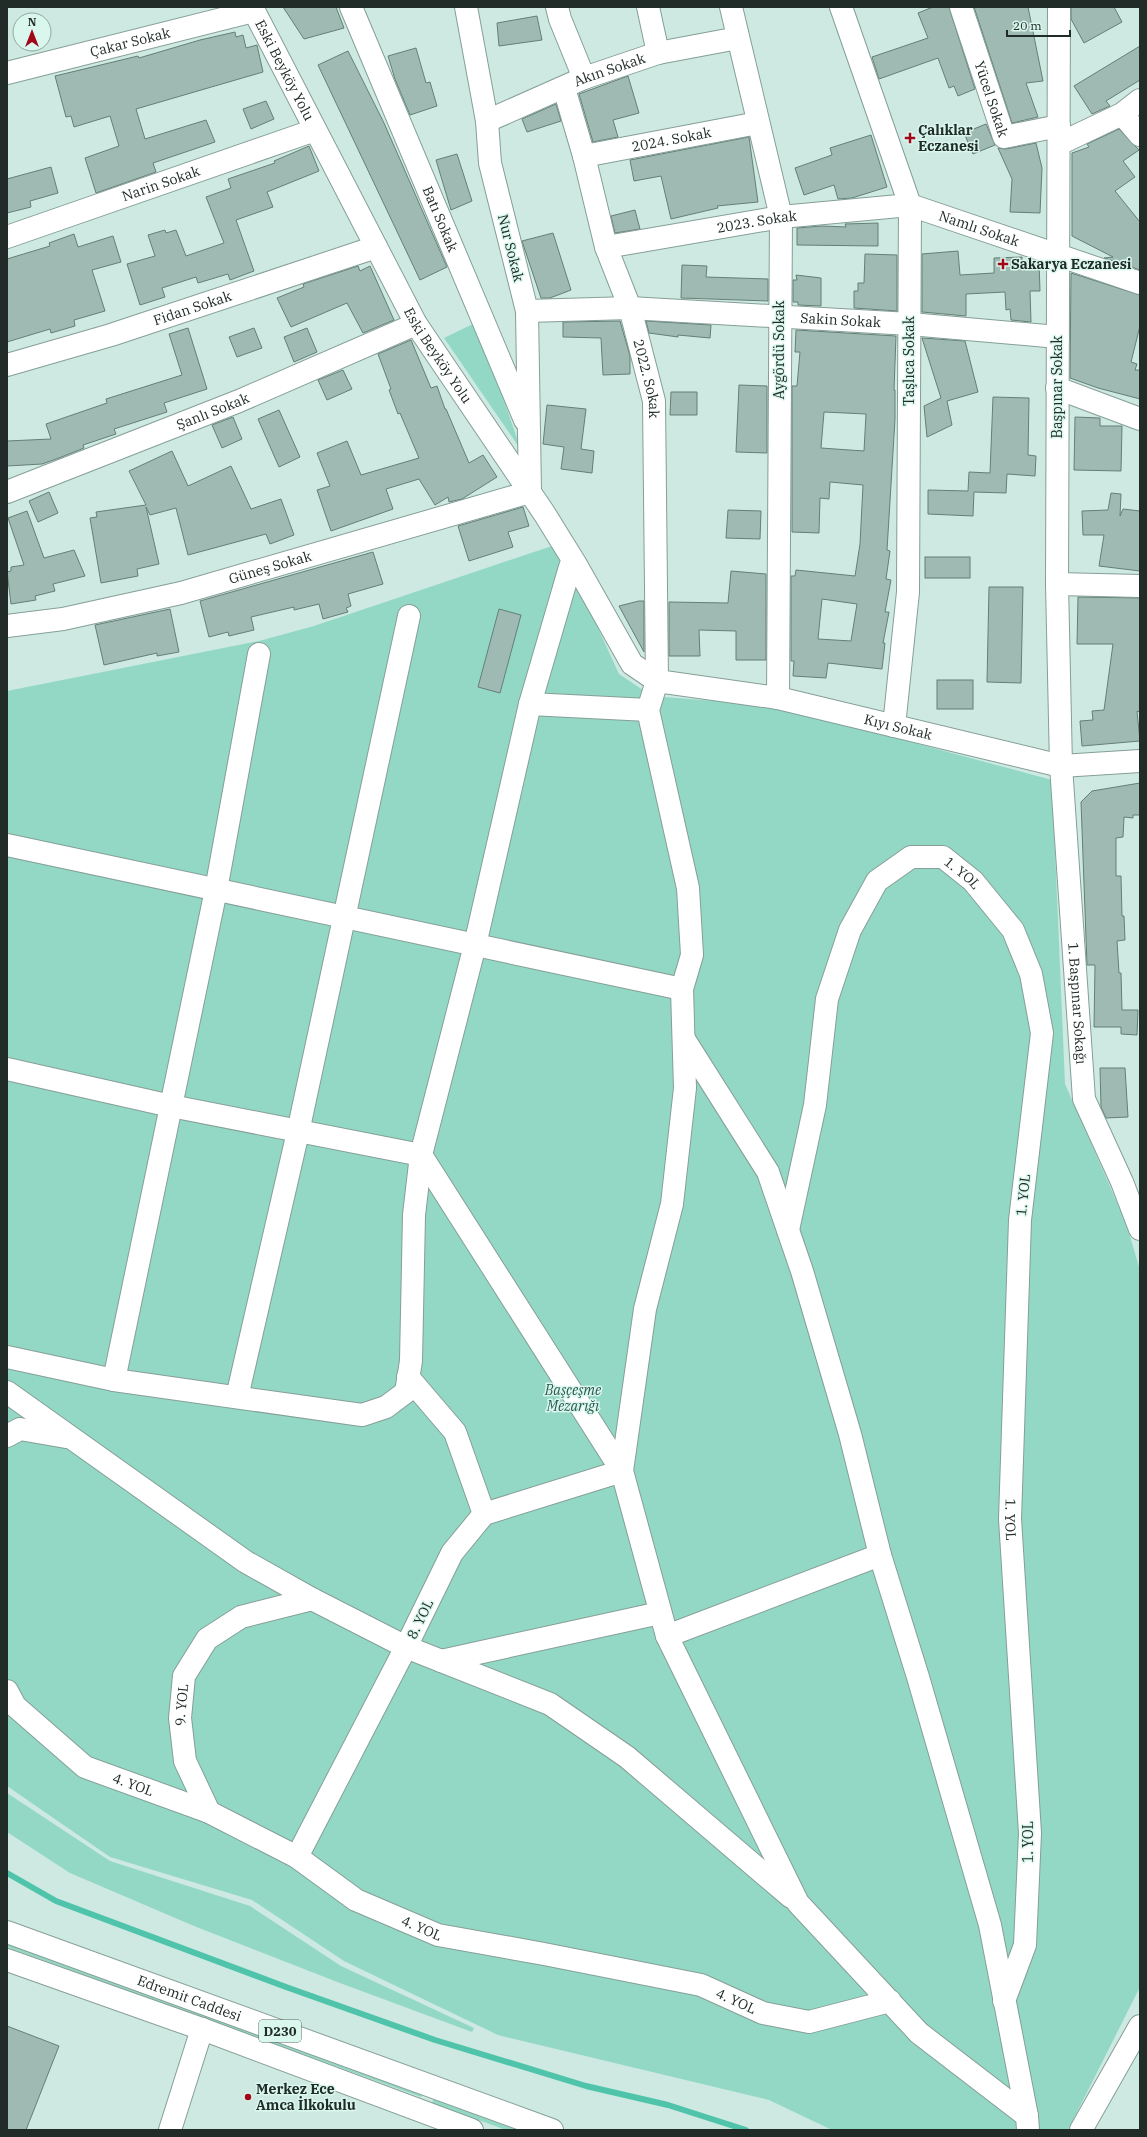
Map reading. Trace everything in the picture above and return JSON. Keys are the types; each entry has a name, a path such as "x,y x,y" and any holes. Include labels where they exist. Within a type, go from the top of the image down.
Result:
{"main road":[{"name":"Batı Sokak","path":"351,7 529,431"},
{"name":"Nur Sokak","path":"466,7 487,121 487,140 490,163 527,311 530,492"},
{"path":"557,7 560,20 584,78"},
{"path":"648,7 658,53"},
{"name":"Aygördü Sokak","path":"731,7 781,217 779,317 778,698"},
{"name":"Taşlıca Sokak","path":"841,7 910,205 908,592 894,726"},
{"name":"Yücel Sokak","path":"961,7 1004,137 1059,135"},
{"name":"Başpınar Sokak","path":"1059,7 1056,584 1061,766"},
{"name":"Çakar Sokak","path":"7,73 253,9"},
{"name":"Eski Beyköy Yolu","path":"253,9 416,324 530,492 575,563 632,664 656,681"},
{"name":"Akın Sokak","path":"487,121 584,78 658,53 738,38"},
{"name":"2022. Sokak","path":"564,88 584,156 606,247 630,308 654,401 656,681 648,710"},
{"path":"1059,135 1122,114 1140,100"},
{"path":"1122,114 1140,135"},
{"name":"2024. Sokak","path":"584,156 758,123"},
{"name":"Narin Sokak","path":"7,237 315,130"},
{"name":"2023. Sokak","path":"606,247 781,217 910,205"},
{"name":"Namlı Sokak","path":"910,205 1140,282"},
{"name":"Fidan Sokak","path":"7,365 111,335 376,247"},
{"name":"Sakin Sokak","path":"527,311 630,308 910,324 1058,337"},
{"name":"Şanlı Sokak","path":"7,492 239,401 416,324"},
{"path":"1057,388 1140,419"},
{"name":"Güneş Sokak","path":"7,626 64,619 181,593 530,492"},
{"path":"7,1357 114,1380 362,1415 386,1407 406,1392 411,1361 414,1216 421,1156 475,945 530,704 570,567"},
{"path":"1056,584 1140,586"},
{"path":"237,1397 298,1132 409,616"},
{"path":"114,1380 216,890 259,654"},
{"name":"Kıyı Sokak","path":"656,681 778,698 1061,766 1140,761"},
{"path":"530,704 648,710 688,888 692,955 682,989 685,1088 672,1204 645,1310 622,1470"},
{"name":"1. Başpınar Sokağı","path":"1061,766 1084,1099 1122,1182 1140,1229"},
{"path":"7,845 682,989"},
{"name":"1. YOL","path":"788,1230 815,1105 827,999 850,930 877,881 911,857 943,857 973,881 1013,930 1031,974 1042,1033 1020,1220 1010,1519 1030,1833 1025,1945 1004,2001"},
{"path":"683,1039 768,1172 802,1271 850,1434 880,1555 918,1677 990,1925 1027,2123"},
{"path":"7,1069 171,1106 421,1156 622,1470 667,1636 798,1903"},
{"path":"408,1377 454,1432 484,1514 622,1470"},
{"path":"7,1392 246,1562 312,1599 406,1647 550,1704 627,1758 798,1903 919,2032 1027,2123"},
{"path":"7,1436 20,1429 71,1438"},
{"name":"8. YOL","path":"297,1858 406,1647 452,1553 484,1514"},
{"path":"667,1636 880,1555"},
{"name":"9. YOL","path":"209,1812 186,1761 180,1718 184,1676 207,1639 240,1617 312,1599"},
{"path":"441,1661 660,1613"},
{"name":"4. YOL","path":"7,1692 16,1706 85,1767 209,1812 297,1858 356,1900 438,1935 701,1985 763,2013 810,2022 890,2001"},
{"name":"Edremit Caddesi","path":"7,1932 552,2130"},
{"name":"Edremit Caddesi","path":"7,1960 202,2029 472,2130"},
{"path":"1081,2130 1140,2026"},
{"path":"170,2130 202,2029"}],"green space":[{"path":"477,322 521,450 444,338"},
{"name":"Başçeşme Mezarığı","path":"555,545 570,567 619,674 652,696 777,706 1052,780 1065,1084 1126,1223 1140,1270 1140,1987 1068,2130 832,2130 769,2100 498,2035 344,1961 252,1900 110,1857 7,1786 7,691 259,641 314,626"},
{"path":"7,1793 110,1861 250,1906 341,1966 474,2028 472,2032 340,1983 194,1926 70,1873 7,1832"},
{"path":"7,1944 423,2094 421,2097 7,1947"},
{"path":"434,2098 518,2130 506,2130 432,2103"}],"building":[{"path":"283,7 336,7 344,28 304,39"},
{"path":"933,7 949,7 975,89 958,96 954,86 949,88 938,58 879,79 872,57 928,38 918,13"},
{"path":"974,7 1028,7 1043,81 1026,83 1038,117 1012,123"},
{"path":"1071,7 1114,7 1122,22 1084,43 1071,19"},
{"path":"537,16 542,40 499,46 497,23"},
{"path":"235,32 236,37 243,35 246,48 257,45 263,72 136,109 145,139 206,120 215,142 153,163 156,172 96,193 85,158 119,146 110,116 74,127 71,116 66,117 55,76 138,56 139,58 200,40"},
{"path":"1140,46 1140,80 1106,101 1110,106 1092,114 1074,86"},
{"path":"416,48 426,83 430,82 437,106 410,115 395,79 388,56"},
{"path":"348,51 384,123 447,267 420,280 318,65"},
{"path":"628,76 639,113 613,120 618,137 593,142 579,94"},
{"path":"266,101 274,119 251,129 243,109"},
{"path":"556,104 561,121 527,132 522,119"},
{"path":"986,124 995,145 973,154 964,133"},
{"path":"1119,129 1139,150 1123,161 1135,177 1115,191 1140,222 1140,270 1104,258 1113,257 1072,236 1072,153 1089,147 1087,144"},
{"path":"871,135 887,187 852,198 838,199 834,185 804,195 795,168 832,155 830,148"},
{"path":"749,137 758,202 717,206 718,208 671,219 661,176 634,181 630,160"},
{"path":"1036,143 1042,168 1040,213 1010,212 1012,179 998,148 1006,149"},
{"path":"309,146 319,171 267,192 273,207 236,220 254,271 230,280 228,274 198,283 196,277 162,288 165,297 140,305 127,264 155,256 148,235 165,230 166,233 176,230 186,256 224,243 206,197 231,188 228,179 275,163 274,161"},
{"path":"457,154 472,201 451,210 436,160"},
{"path":"51,167 58,193 30,201 31,207 7,213 7,179"},
{"path":"635,210 640,229 615,233 611,216"},
{"path":"878,223 878,246 797,245 797,228 822,226 846,227 845,224"},
{"path":"553,233 571,290 550,298 541,298 522,241"},
{"path":"74,234 78,247 113,236 121,262 92,270 105,311 74,320 75,326 51,333 50,329 7,342 7,259 50,246 49,243"},
{"path":"958,251 960,275 994,273 994,258 1022,257 1022,261 1039,262 1040,291 1030,291 1031,322 1011,320 1010,309 1006,310 1005,292 966,294 966,316 922,312 922,254"},
{"path":"865,254 897,255 897,311 854,308 854,291 858,291 858,283 864,283"},
{"path":"682,265 707,266 706,277 768,279 768,301 681,298"},
{"path":"358,266 360,271 370,266 394,320 363,333 347,303 291,327 277,298 304,287 303,284"},
{"path":"1071,273 1140,295 1140,326 1131,362 1137,364 1135,370 1140,370 1140,399 1098,388 1070,378"},
{"path":"796,275 821,278 821,306 798,305 798,302 793,302 793,280 797,280"},
{"path":"620,321 630,356 630,374 603,375 601,338 563,337 563,322"},
{"path":"646,321 711,325 710,338 678,335 678,337 649,333"},
{"path":"188,328 207,389 164,403 167,412 114,429 116,434 83,445 84,448 59,458 42,464 7,466 7,441 51,439 46,424 107,403 106,399 182,375 169,334"},
{"path":"254,328 262,348 237,357 229,337"},
{"path":"307,328 317,352 294,362 284,337"},
{"path":"796,330 896,336 894,390 895,419 887,550 890,551 886,579 891,580 885,612 889,612 883,643 885,643 882,669 828,663 826,678 793,676 794,661 791,661 791,576 795,576 796,570 855,576 860,544 863,485 830,482 829,499 820,498 819,533 792,532 792,386 797,386 800,352 795,352","holes":["824,412 866,414 864,451 821,448","822,599 857,604 851,641 818,639"]},
{"path":"922,338 965,341 978,392 947,401 952,425 927,437 924,406 941,398"},
{"path":"411,340 431,388 437,386 445,409 469,463 483,455 497,477 462,499 449,502 448,497 435,505 419,479 386,489 393,509 331,531 317,490 330,486 317,453 347,441 361,475 419,458 400,413 398,414 389,390 391,389 378,354"},
{"path":"343,370 352,389 327,400 318,380"},
{"path":"739,385 767,386 767,453 736,452"},
{"path":"671,392 697,392 697,415 670,415"},
{"path":"993,397 1029,398 1028,455 1036,456 1035,476 1007,474 1006,493 974,492 973,516 928,514 928,490 968,491 969,472 990,473"},
{"path":"547,405 586,409 581,449 594,451 592,473 561,469 564,447 543,444"},
{"path":"279,410 300,457 279,467 258,419"},
{"path":"233,417 242,439 222,448 212,425"},
{"path":"1075,417 1100,418 1100,426 1122,426 1121,471 1074,470"},
{"path":"172,451 188,486 231,466 251,509 281,499 294,535 270,544 266,534 188,555 176,508 150,515 146,507 159,564 137,569 138,576 101,583 90,518 97,517 96,512 146,505 129,471"},
{"path":"49,492 58,513 38,522 29,501"},
{"path":"1111,493 1121,494 1120,516 1123,509 1140,511 1140,571 1099,566 1104,535 1083,535 1082,511 1108,510"},
{"path":"523,507 529,526 508,532 513,547 469,561 458,526"},
{"path":"728,510 761,511 760,539 726,538"},
{"path":"27,511 44,558 74,550 85,576 53,584 55,591 35,596 36,600 11,604 7,572 11,571 11,567 24,565 8,518"},
{"path":"373,552 383,584 348,594 351,606 346,608 348,612 323,619 319,604 294,610 294,607 251,617 254,630 229,636 228,632 209,637 200,601"},
{"path":"925,557 970,557 970,578 925,578"},
{"path":"731,571 766,574 766,660 736,660 736,631 699,630 700,656 669,656 669,602 728,603"},
{"path":"989,587 1023,587 1021,683 987,682"},
{"path":"1078,597 1140,598 1140,712 1137,711 1140,741 1082,746 1080,721 1093,720 1092,711 1104,710 1113,644 1077,644"},
{"path":"644,601 644,652 619,606"},
{"path":"170,609 179,652 157,656 157,653 104,665 95,625"},
{"path":"499,609 521,615 500,693 478,687"},
{"path":"937,680 973,680 973,709 937,709"},
{"path":"1140,783 1140,815 1133,815 1133,818 1124,817 1123,837 1116,838 1116,876 1121,876 1122,916 1124,916 1125,940 1117,941 1119,973 1121,973 1122,1010 1138,1010 1137,1035 1121,1034 1121,1027 1094,1027 1095,965 1087,965 1081,802 1092,791"},
{"path":"1100,1068 1125,1068 1128,1117 1106,1118 1101,1107"},
{"path":"7,2026 59,2046 26,2130 7,2130"}],"waterway":[{"path":"7,1873 56,1901 286,1987 435,2040 586,2086 668,2105 746,2130"}],"place":[{"name":"Çalıklar Eczanesi","path":"910,138"},
{"name":"Sakarya Eczanesi","path":"1003,264"},
{"name":"Merkez Ece Amca İlkokulu","path":"248,2097"}]}
